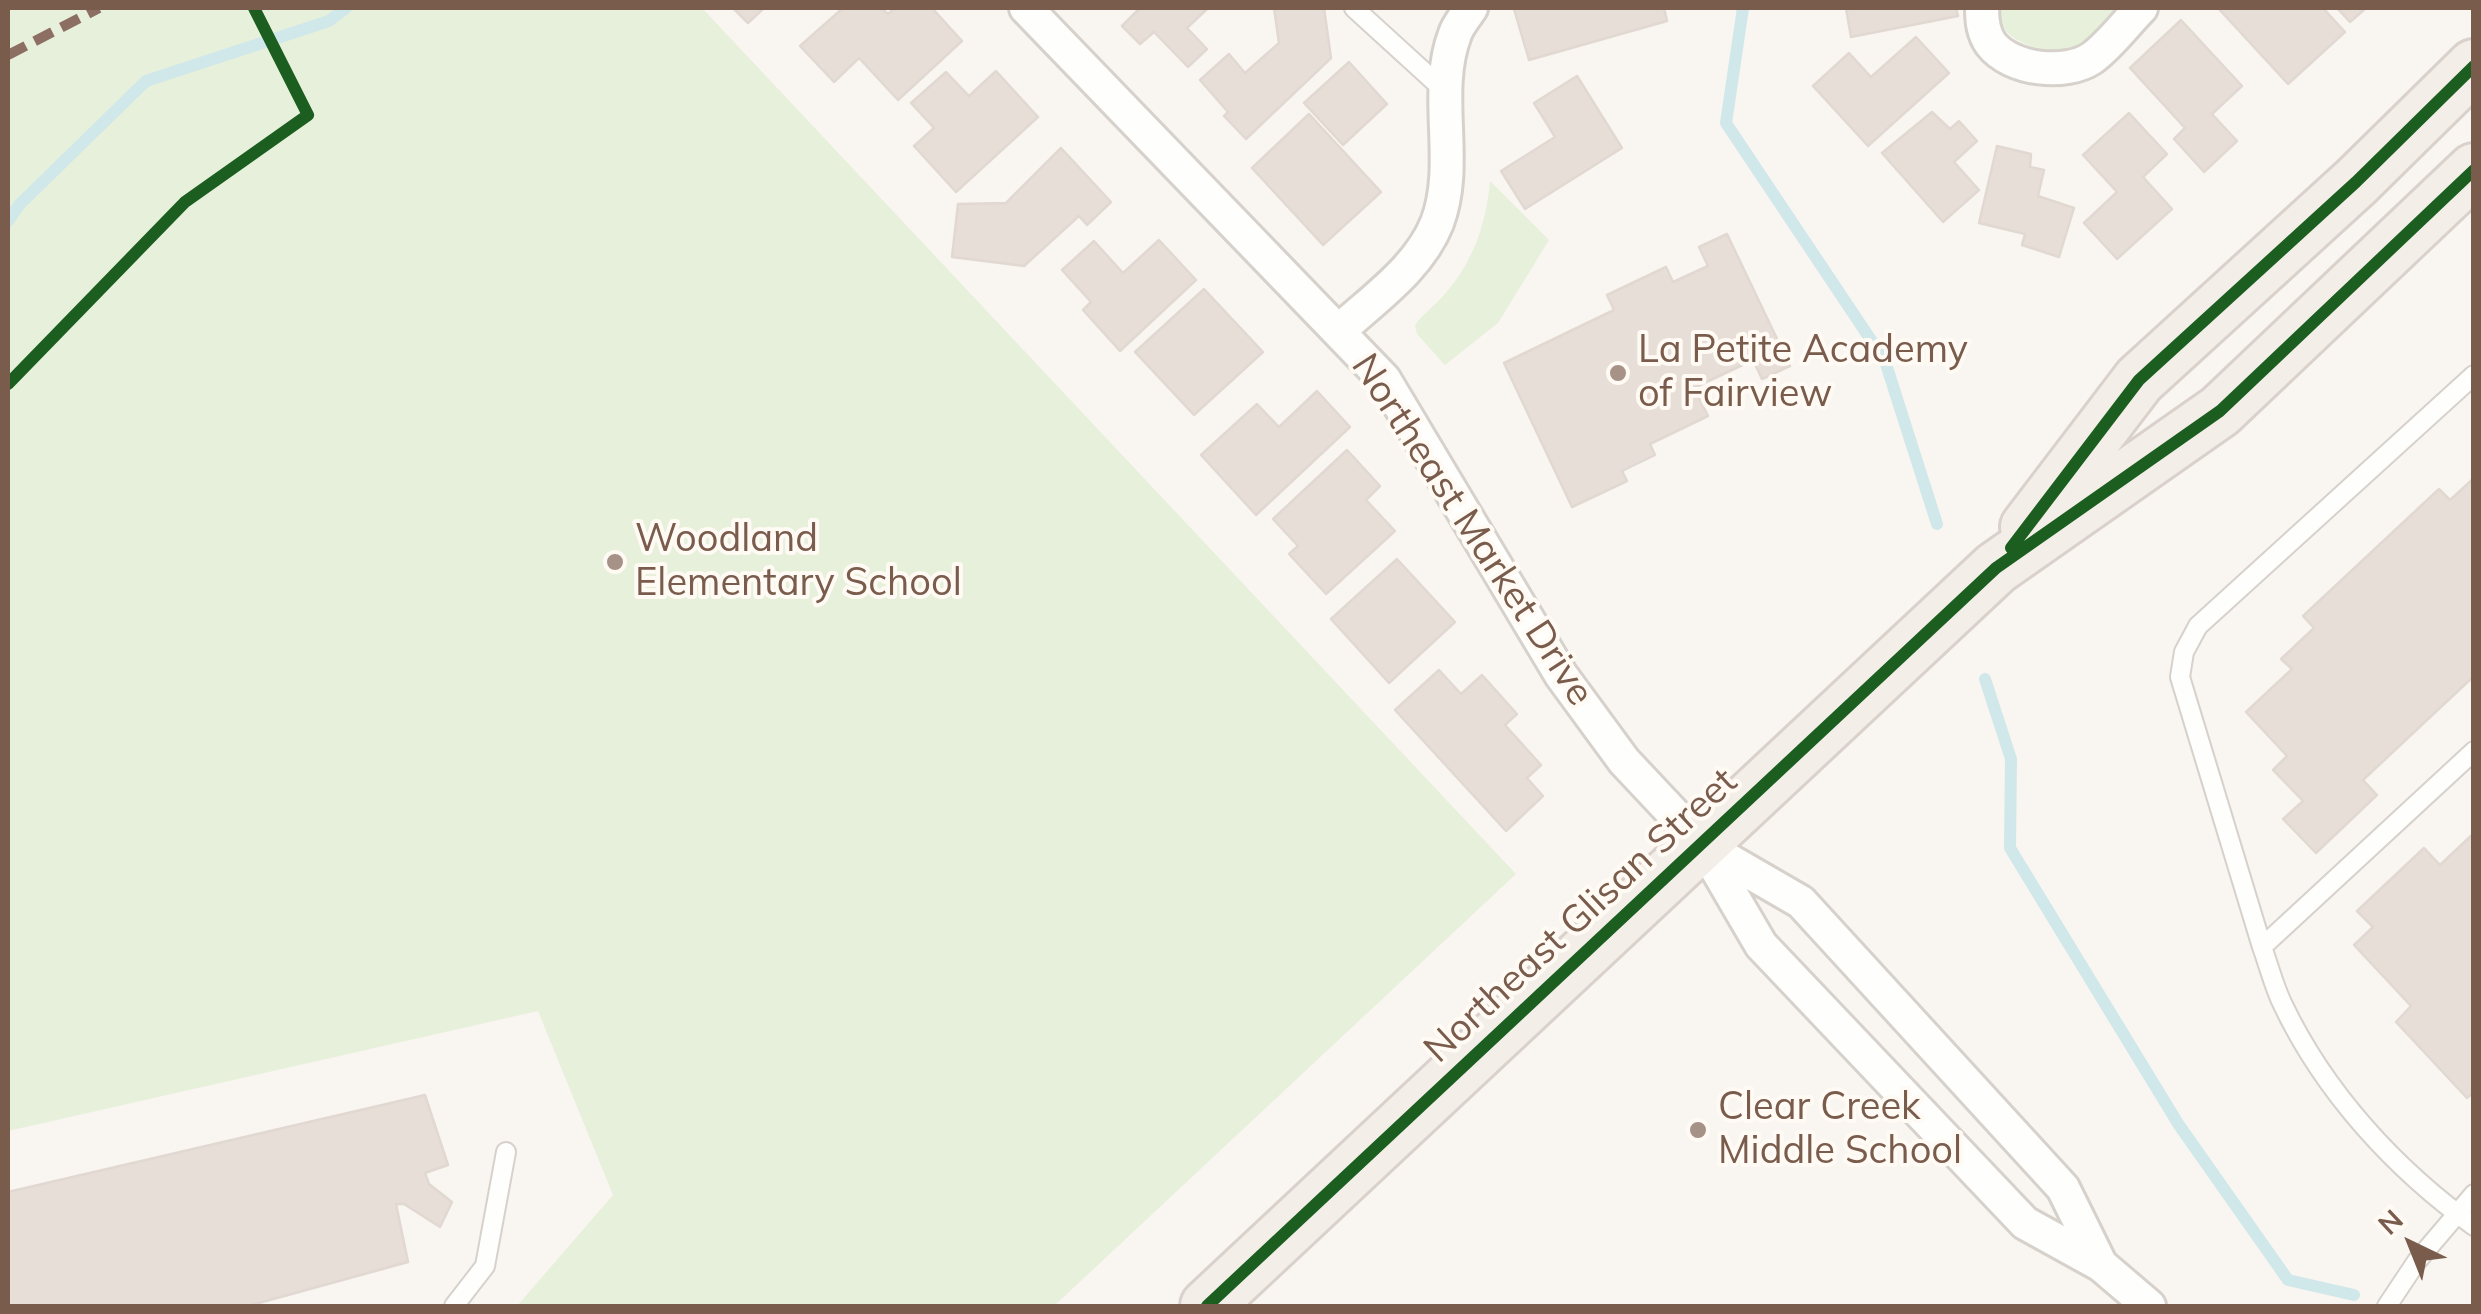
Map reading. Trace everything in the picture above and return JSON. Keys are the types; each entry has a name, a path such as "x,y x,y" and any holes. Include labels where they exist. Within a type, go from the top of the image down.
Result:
{"main road":[{"name":"Northeast Glisan Street","path":"1996,568 2139,380 2356,182 2474,66"},
{"name":"Northeast Glisan Street","path":"1206,1306 1996,568 2220,411 2474,170"}],"street":[{"name":"Northeast Market Drive","path":"1026,8 1384,379 1561,674 1624,761 1702,844"},
{"path":"1340,330 1411,266 1436,225 1445,194 1445,91 1454,34 1471,8"},
{"path":"1982,8 1982,26 1992,46 2013,62 2063,69 2091,59 2141,8"},
{"path":"1702,844 1761,945 2024,1223 2101,1265 2149,1306"},
{"path":"1702,844 1801,902 2063,1188 2101,1265"}],"lane":[{"path":"1354,8 1445,91"},
{"path":"2474,375 2198,626 2184,652 2180,677 2282,1004 2313,1059 2358,1122 2474,1226"},
{"path":"2262,946 2474,751"},
{"path":"454,1306 485,1266 506,1152"},
{"path":"2386,1306 2454,1212 2474,1194"}],"green space":[{"name":"Woodland Elementary School","path":"8,8 702,8 1516,874 1054,1306 517,1306 613,1195 538,1011 8,1131"},
{"path":"1999,8 2119,8 2085,44 2062,51 2040,49 2011,36 2002,25"},
{"path":"1490,181 1549,240 1498,323 1445,365 1417,334 1415,325 1443,296 1470,257 1485,213"}],"building":[{"path":"733,8 764,8 748,23"},
{"path":"843,8 881,8 888,14 895,8 932,8 962,41 898,100 859,58 834,82 800,46"},
{"path":"1140,8 1208,8 1187,28 1207,49 1188,67 1154,32 1140,44 1122,26"},
{"path":"1274,8 1324,8 1331,58 1246,139 1224,116 1228,112 1200,80 1229,54 1245,73 1279,43"},
{"path":"1664,8 1667,21 1529,60 1514,9"},
{"path":"1846,8 1956,8 1958,16 1851,37"},
{"path":"2218,8 2323,8 2345,32 2288,84"},
{"path":"2337,8 2366,8 2350,22"},
{"path":"2181,20 2242,86 2212,114 2237,141 2204,172 2174,139 2185,128 2130,68"},
{"path":"1916,37 1949,73 1868,146 1813,86 1849,53 1871,77"},
{"path":"1349,62 1387,104 1343,145 1304,103"},
{"path":"996,71 1038,117 956,192 914,146 934,128 911,103 946,72 969,96"},
{"path":"1577,76 1622,148 1525,209 1501,171 1555,137 1534,103"},
{"path":"1932,112 1950,129 1959,121 1977,141 1954,162 1979,190 1943,222 1882,153"},
{"path":"2129,113 2167,154 2143,177 2172,209 2117,259 2084,223 2117,192 2083,155"},
{"path":"1309,114 1381,192 1323,245 1252,168"},
{"path":"1997,146 2031,154 2030,167 2044,170 2038,196 2074,208 2059,257 2022,245 2025,234 1979,223"},
{"path":"1061,148 1111,202 1087,225 1079,216 1024,266 952,257 958,204 1006,203"},
{"name":"La Petite Academy of Fairview","path":"1727,234 1790,366 1762,379 1753,360 1694,388 1708,416 1650,444 1655,455 1622,471 1627,481 1572,507 1504,363 1614,310 1607,295 1666,267 1673,282 1708,266 1699,247"},
{"path":"1159,240 1196,280 1120,351 1083,310 1091,302 1062,270 1094,241 1123,273"},
{"path":"1204,289 1263,352 1194,415 1135,352"},
{"path":"1317,391 1350,427 1256,515 1201,455 1257,404 1279,427"},
{"path":"1347,450 1380,486 1366,500 1395,531 1326,594 1289,554 1298,546 1273,519"},
{"path":"2474,478 2474,676 2363,780 2377,795 2316,853 2283,819 2303,801 2273,770 2287,756 2246,712 2292,669 2281,659 2314,628 2303,616 2439,489 2450,500"},
{"path":"1397,559 1455,622 1389,683 1331,619"},
{"path":"1439,670 1461,694 1482,675 1517,714 1505,725 1541,765 1527,778 1543,796 1506,831 1395,710"},
{"path":"2474,833 2474,1092 2467,1098 2396,1022 2411,1006 2354,945 2373,927 2357,911 2424,848 2440,865"},
{"path":"425,1095 448,1165 425,1173 429,1184 452,1202 440,1227 404,1204 396,1204 408,1262 248,1306 8,1306 8,1192"}],"waterway":[{"path":"8,221 19,205 146,81 329,21 346,8"},
{"path":"1743,8 1726,123 1885,361 1937,524"},
{"path":"1985,679 2011,759 2010,848 2179,1125 2288,1280 2354,1295"}],"marked path":[{"path":"8,55 99,8"}],"cycle path":[{"path":"8,384 185,202 308,115 254,8"},
{"path":"2011,548 2139,380 2356,182 2474,66"},
{"path":"1207,1306 1996,568 2220,411 2474,170"}],"place":[{"name":"La Petite Academy of Fairview","path":"1618,373"},
{"name":"Woodland Elementary School","path":"615,562"},
{"name":"Clear Creek Middle School","path":"1698,1130"}]}
